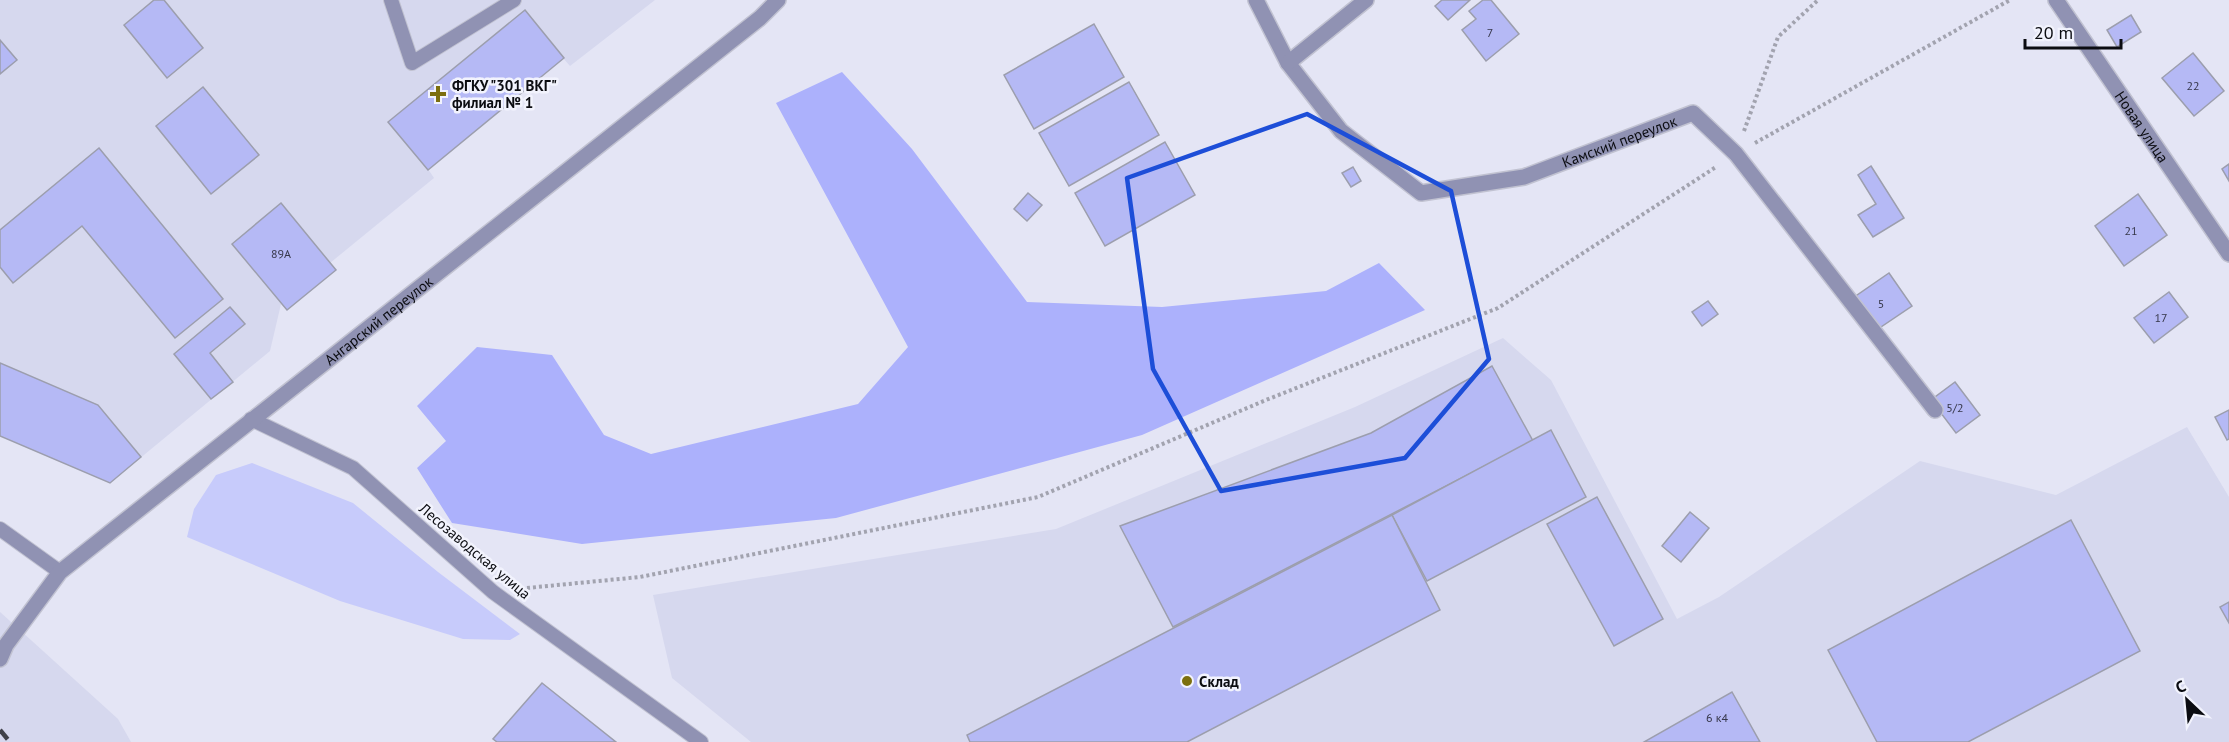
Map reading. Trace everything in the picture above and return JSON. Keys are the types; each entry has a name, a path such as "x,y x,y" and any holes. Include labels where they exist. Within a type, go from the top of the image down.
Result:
{"street":[{"name":"Ангарский переулок","path":"0,658 6,645 60,572 751,25 778,0"},
{"name":"Камский переулок","path":"1256,0 1288,63 1341,131 1420,193 1524,177 1694,113 1736,154 1935,410"},
{"path":"1288,63 1366,0"},
{"name":"Новая улица","path":"2056,0 2229,254"}],"lane":[{"path":"391,0 412,63 514,0"},
{"name":"Лесозаводская улица","path":"251,419 353,468 493,592 701,742"},
{"path":"0,529 60,572"}],"path":[{"path":"1736,154 1778,37 1818,0"},
{"path":"493,592 639,577 1038,497 1266,400 1498,308 1736,154 2010,0"}],"highlighted area":[{"path":"1307,114 1451,191 1489,359 1405,458 1221,491 1153,369 1127,178"}],"shaded area":[{"path":"0,0 655,0 570,66 563,58 428,169 434,178 330,263 336,270 287,310 281,304 270,351 110,483 0,436"},
{"path":"842,72 912,149 1027,302 1162,307 1326,291 1379,263 1425,310 1142,435 836,518 582,544 452,523 417,468 446,441 417,406 477,347 552,355 604,435 651,454 858,404 908,347 776,103"},
{"path":"1503,338 1551,380 1677,619 1719,597 1920,461 2056,495 2187,427 2229,497 2229,742 751,742 672,678 653,595 1056,529 1355,407"},
{"path":"252,463 353,503 438,572 520,634 510,640 463,639 340,601 187,537 194,509 216,475"},
{"path":"0,612 118,719 131,742 0,742"}],"building":[{"path":"154,0 164,0 203,48 167,78 124,25"},
{"path":"1442,0 1470,0 1448,20 1435,6"},
{"path":"1483,0 1491,0 1519,34 1486,61 1462,30 1476,19 1469,11"},
{"path":"525,10 564,58 428,170 388,122"},
{"path":"2131,15 2141,32 2117,47 2107,30"},
{"path":"1094,24 1124,77 1034,129 1004,75"},
{"path":"0,40 17,60 0,74"},
{"path":"2193,53 2224,91 2194,116 2162,78"},
{"path":"1129,82 1159,135 1069,186 1039,133"},
{"path":"203,87 259,155 211,194 156,126"},
{"path":"1165,142 1195,195 1105,246 1075,193"},
{"path":"99,148 223,299 175,338 82,226 13,283 0,267 0,230"},
{"path":"2229,164 2229,181 2222,169"},
{"path":"1871,166 1904,218 1873,237 1858,215 1876,204 1858,175"},
{"path":"1353,167 1361,181 1351,187 1342,173"},
{"path":"1028,193 1042,205 1027,221 1014,209"},
{"path":"2138,194 2167,235 2124,266 2095,226"},
{"path":"281,203 336,270 287,310 232,244"},
{"path":"1889,273 1912,306 1872,333 1850,300"},
{"path":"2169,292 2188,317 2154,343 2134,318"},
{"path":"1708,301 1718,314 1702,326 1692,312"},
{"path":"230,307 245,324 210,353 233,382 211,399 174,354"},
{"path":"0,363 98,405 141,457 110,483 0,436"},
{"path":"1492,366 1533,441 1173,627 1120,526 1371,433"},
{"path":"1955,382 1980,415 1956,433 1931,400"},
{"path":"2229,410 2229,439 2227,440 2215,417"},
{"path":"1551,430 1586,497 1427,581 1392,515"},
{"path":"1597,497 1663,619 1614,646 1547,524"},
{"path":"1690,512 1709,528 1681,562 1662,546"},
{"name":"Склад","path":"1392,515 1440,610 1187,742 970,742 967,735"},
{"path":"2071,520 2140,651 1968,742 1877,742 1828,650"},
{"path":"2229,602 2229,623 2220,607"},
{"path":"542,683 616,742 497,742 493,739"},
{"path":"1732,692 1760,742 1644,742"}],"railway":[{"path":"0,730 10,742"}],"place":[{"name":"ФГКУ \"301 ВКГ\" филиал № 1","path":"438,94"},
{"name":"Склад","path":"1187,681"}]}
